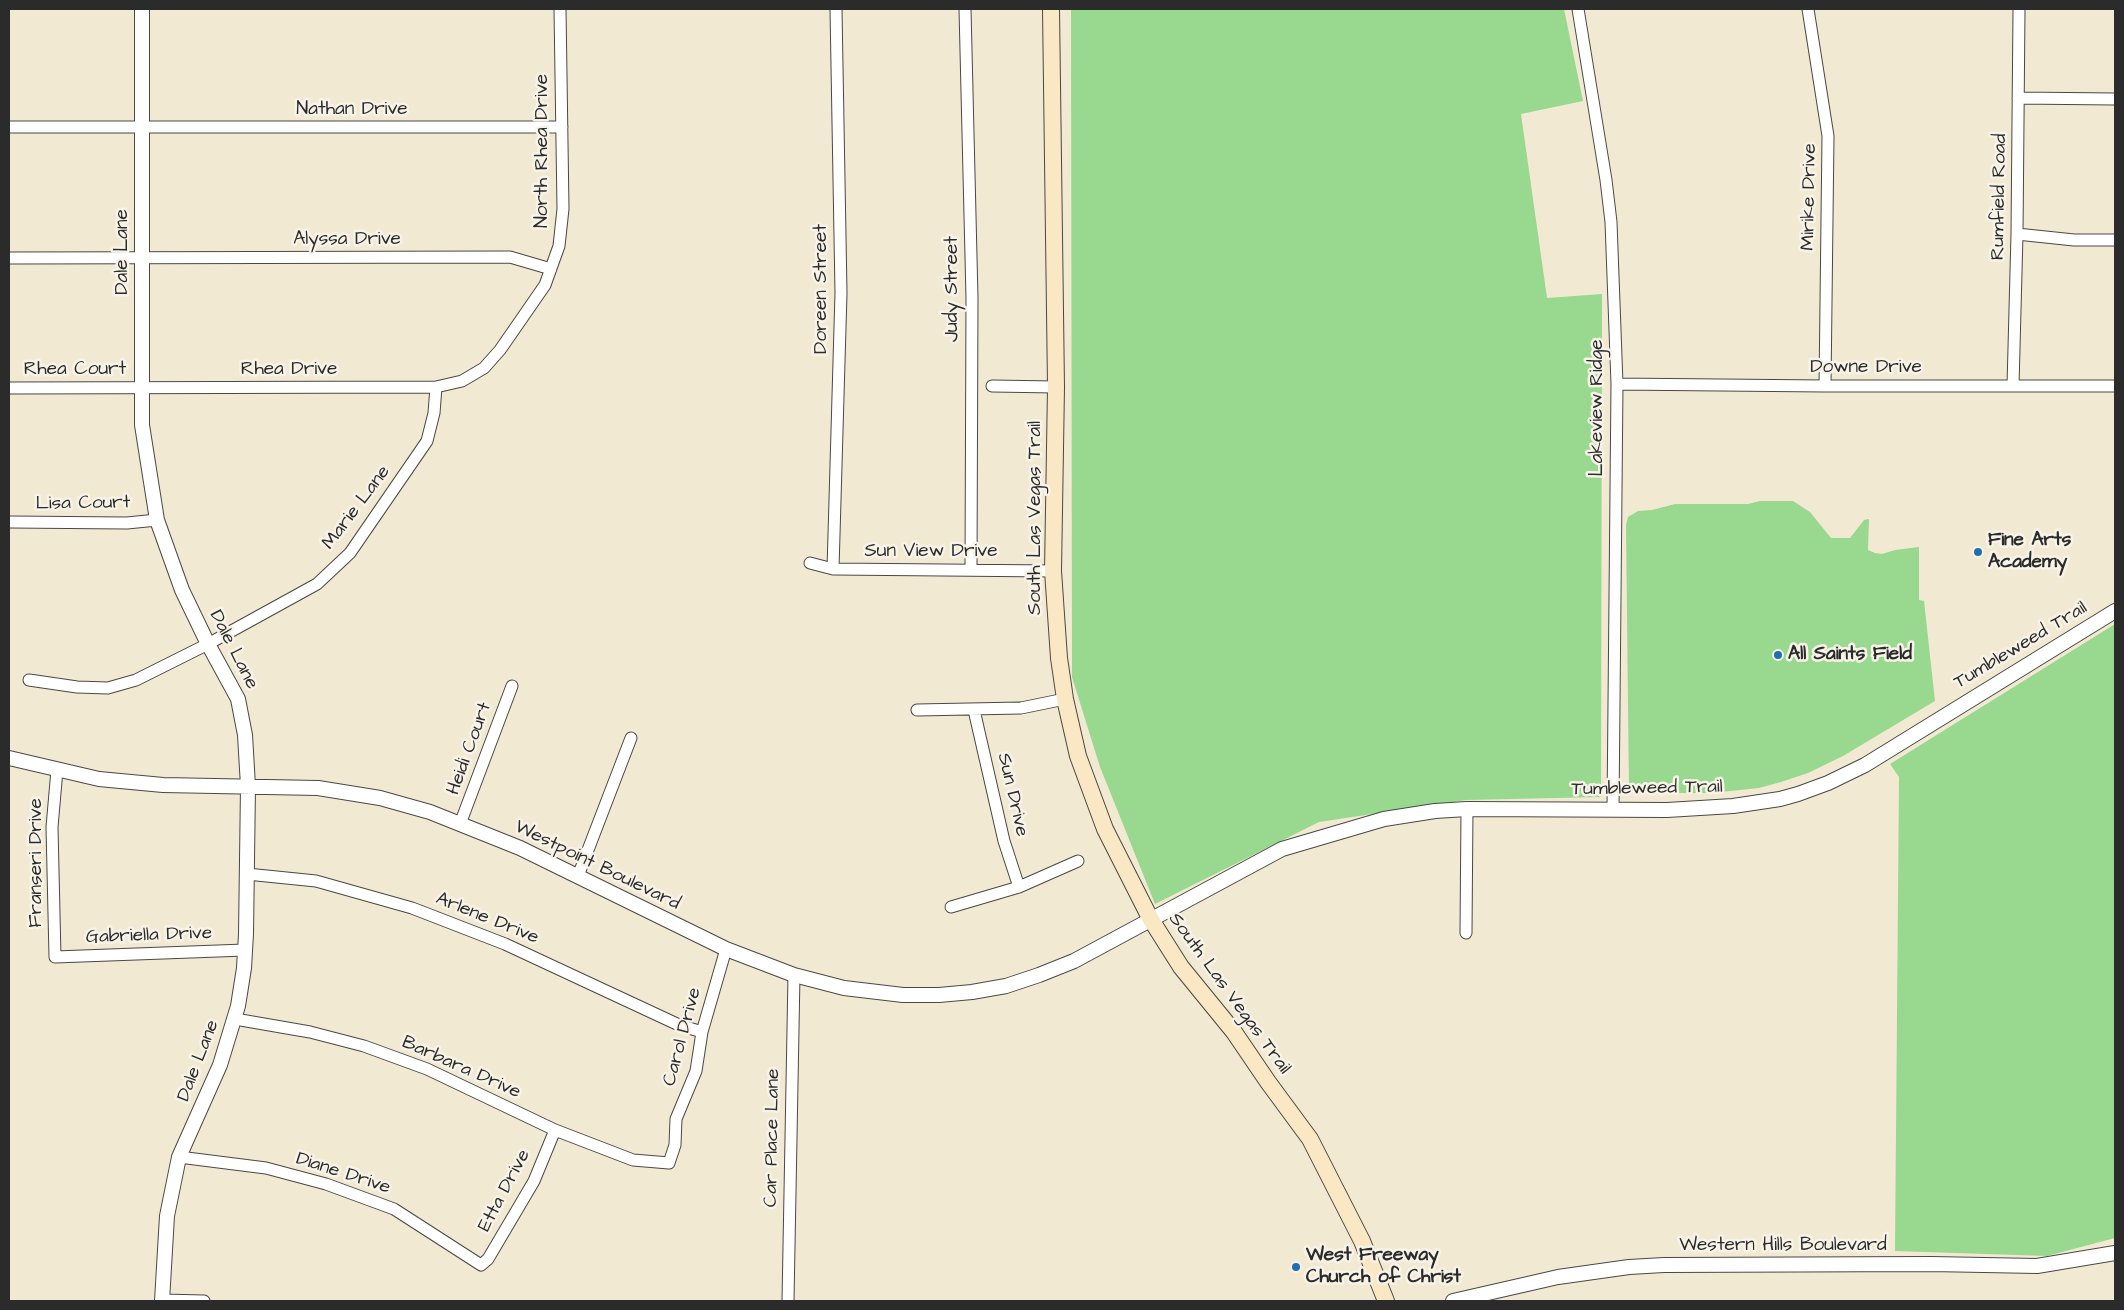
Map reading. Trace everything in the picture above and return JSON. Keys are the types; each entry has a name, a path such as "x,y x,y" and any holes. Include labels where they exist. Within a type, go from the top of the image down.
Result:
{"main road":[{"name":"South Las Vegas Trail","path":"1051,9 1056,387 1053,571 1059,658 1078,756 1092,797 1121,862 1150,918 1182,967 1234,1032 1310,1139 1362,1241 1386,1301"}],"street":[{"name":"Dale Lane","path":"142,9 142,425 156,520 182,590 208,644 238,699 245,735 248,786 245,950 240,996 235,1019 220,1065 179,1157 167,1216 162,1301"},
{"name":"North Rhea Drive","path":"436,387 462,382 484,368 500,350 545,285 559,246 564,209 560,9"},
{"name":"Doreen Street","path":"833,569 841,292 836,9"},
{"name":"Judy Street","path":"965,9 972,298 971,569"},
{"name":"Lakeview Ridge","path":"1578,9 1605,171 1611,222 1617,384 1613,809"},
{"name":"Mirike Drive","path":"1808,9 1828,136 1824,386"},
{"name":"Rumfield Road","path":"2013,386 2018,234 2019,9"},
{"path":"2018,98 2115,100"},
{"name":"Nathan Drive","path":"9,127 562,128"},
{"path":"2018,234 2074,240 2115,240"},
{"name":"Alyssa Drive","path":"9,258 510,257 551,269"},
{"name":"Downe Drive","path":"1617,384 2115,386"},
{"path":"992,386 1056,387"},
{"name":"Rhea Drive","path":"142,388 436,387"},
{"name":"Marie Lane","path":"29,680 78,687 108,688 136,680 208,644 317,584 350,553 428,441 434,413 436,387"},
{"name":"Rhea Court","path":"9,388 142,388"},
{"name":"Lisa Court","path":"10,522 127,523 156,520"},
{"name":"Sun View Drive","path":"810,563 833,569 1053,571"},
{"name":"Tumbleweed Trail","path":"1150,918 1282,849 1384,819 1435,811 1467,809 1667,810 1733,806 1780,799 1828,783 1865,765 2115,611"},
{"name":"Heidi Court","path":"460,824 512,686"},
{"path":"917,710 1021,708 1066,699"},
{"name":"Sun Drive","path":"974,710 1004,841 1020,887"},
{"path":"578,876 631,738"},
{"name":"Westpoint Boulevard","path":"9,758 100,779 163,785 318,788 380,798 430,812 520,848 726,949 794,974 844,988 877,993 939,995 1006,986 1074,961 1150,918"},
{"name":"Franseri Drive","path":"55,957 52,827 57,770"},
{"path":"1466,933 1467,809"},
{"path":"951,907 1020,887 1078,861"},
{"name":"Arlene Drive","path":"247,874 316,881 412,908 505,944 679,1025 702,1032"},
{"name":"Carol Drive","path":"668,1163 675,1145 676,1119 696,1071 702,1032 726,949"},
{"name":"Gabriella Drive","path":"55,957 245,950"},
{"name":"Car Place Lane","path":"788,1301 794,974"},
{"name":"Barbara Drive","path":"235,1019 310,1032 364,1046 427,1069 555,1130 634,1160 668,1163"},
{"name":"Etta Drive","path":"481,1265 488,1259 534,1181 555,1130"},
{"name":"Diane Drive","path":"179,1157 266,1168 326,1184 394,1209 481,1265"},
{"name":"Western Hills Boulevard","path":"1453,1301 1558,1277 1629,1267 1664,1265 1921,1264 2029,1266 2115,1253"},
{"path":"162,1301 204,1301"}],"green space":[{"path":"1071,9 1564,9 1583,101 1521,114 1547,298 1602,294 1601,797 1466,800 1319,822 1155,904 1100,767 1072,677"},
{"name":"All Saints Field","path":"1760,501 1793,501 1810,512 1831,538 1850,538 1864,520 1869,519 1868,550 1875,553 1882,554 1895,550 1919,547 1919,600 1924,601 1935,701 1843,756 1808,773 1781,782 1759,788 1711,793 1629,793 1626,525 1628,517 1638,511 1652,510 1675,504 1748,504"},
{"path":"2115,624 2115,1238 2047,1256 1895,1251 1899,777 1890,764"}],"place":[{"name":"Fine Arts Academy","path":"1978,552"},
{"name":"All Saints Field","path":"1778,655"},
{"name":"West Freeway Church of Christ","path":"1296,1267"}]}
